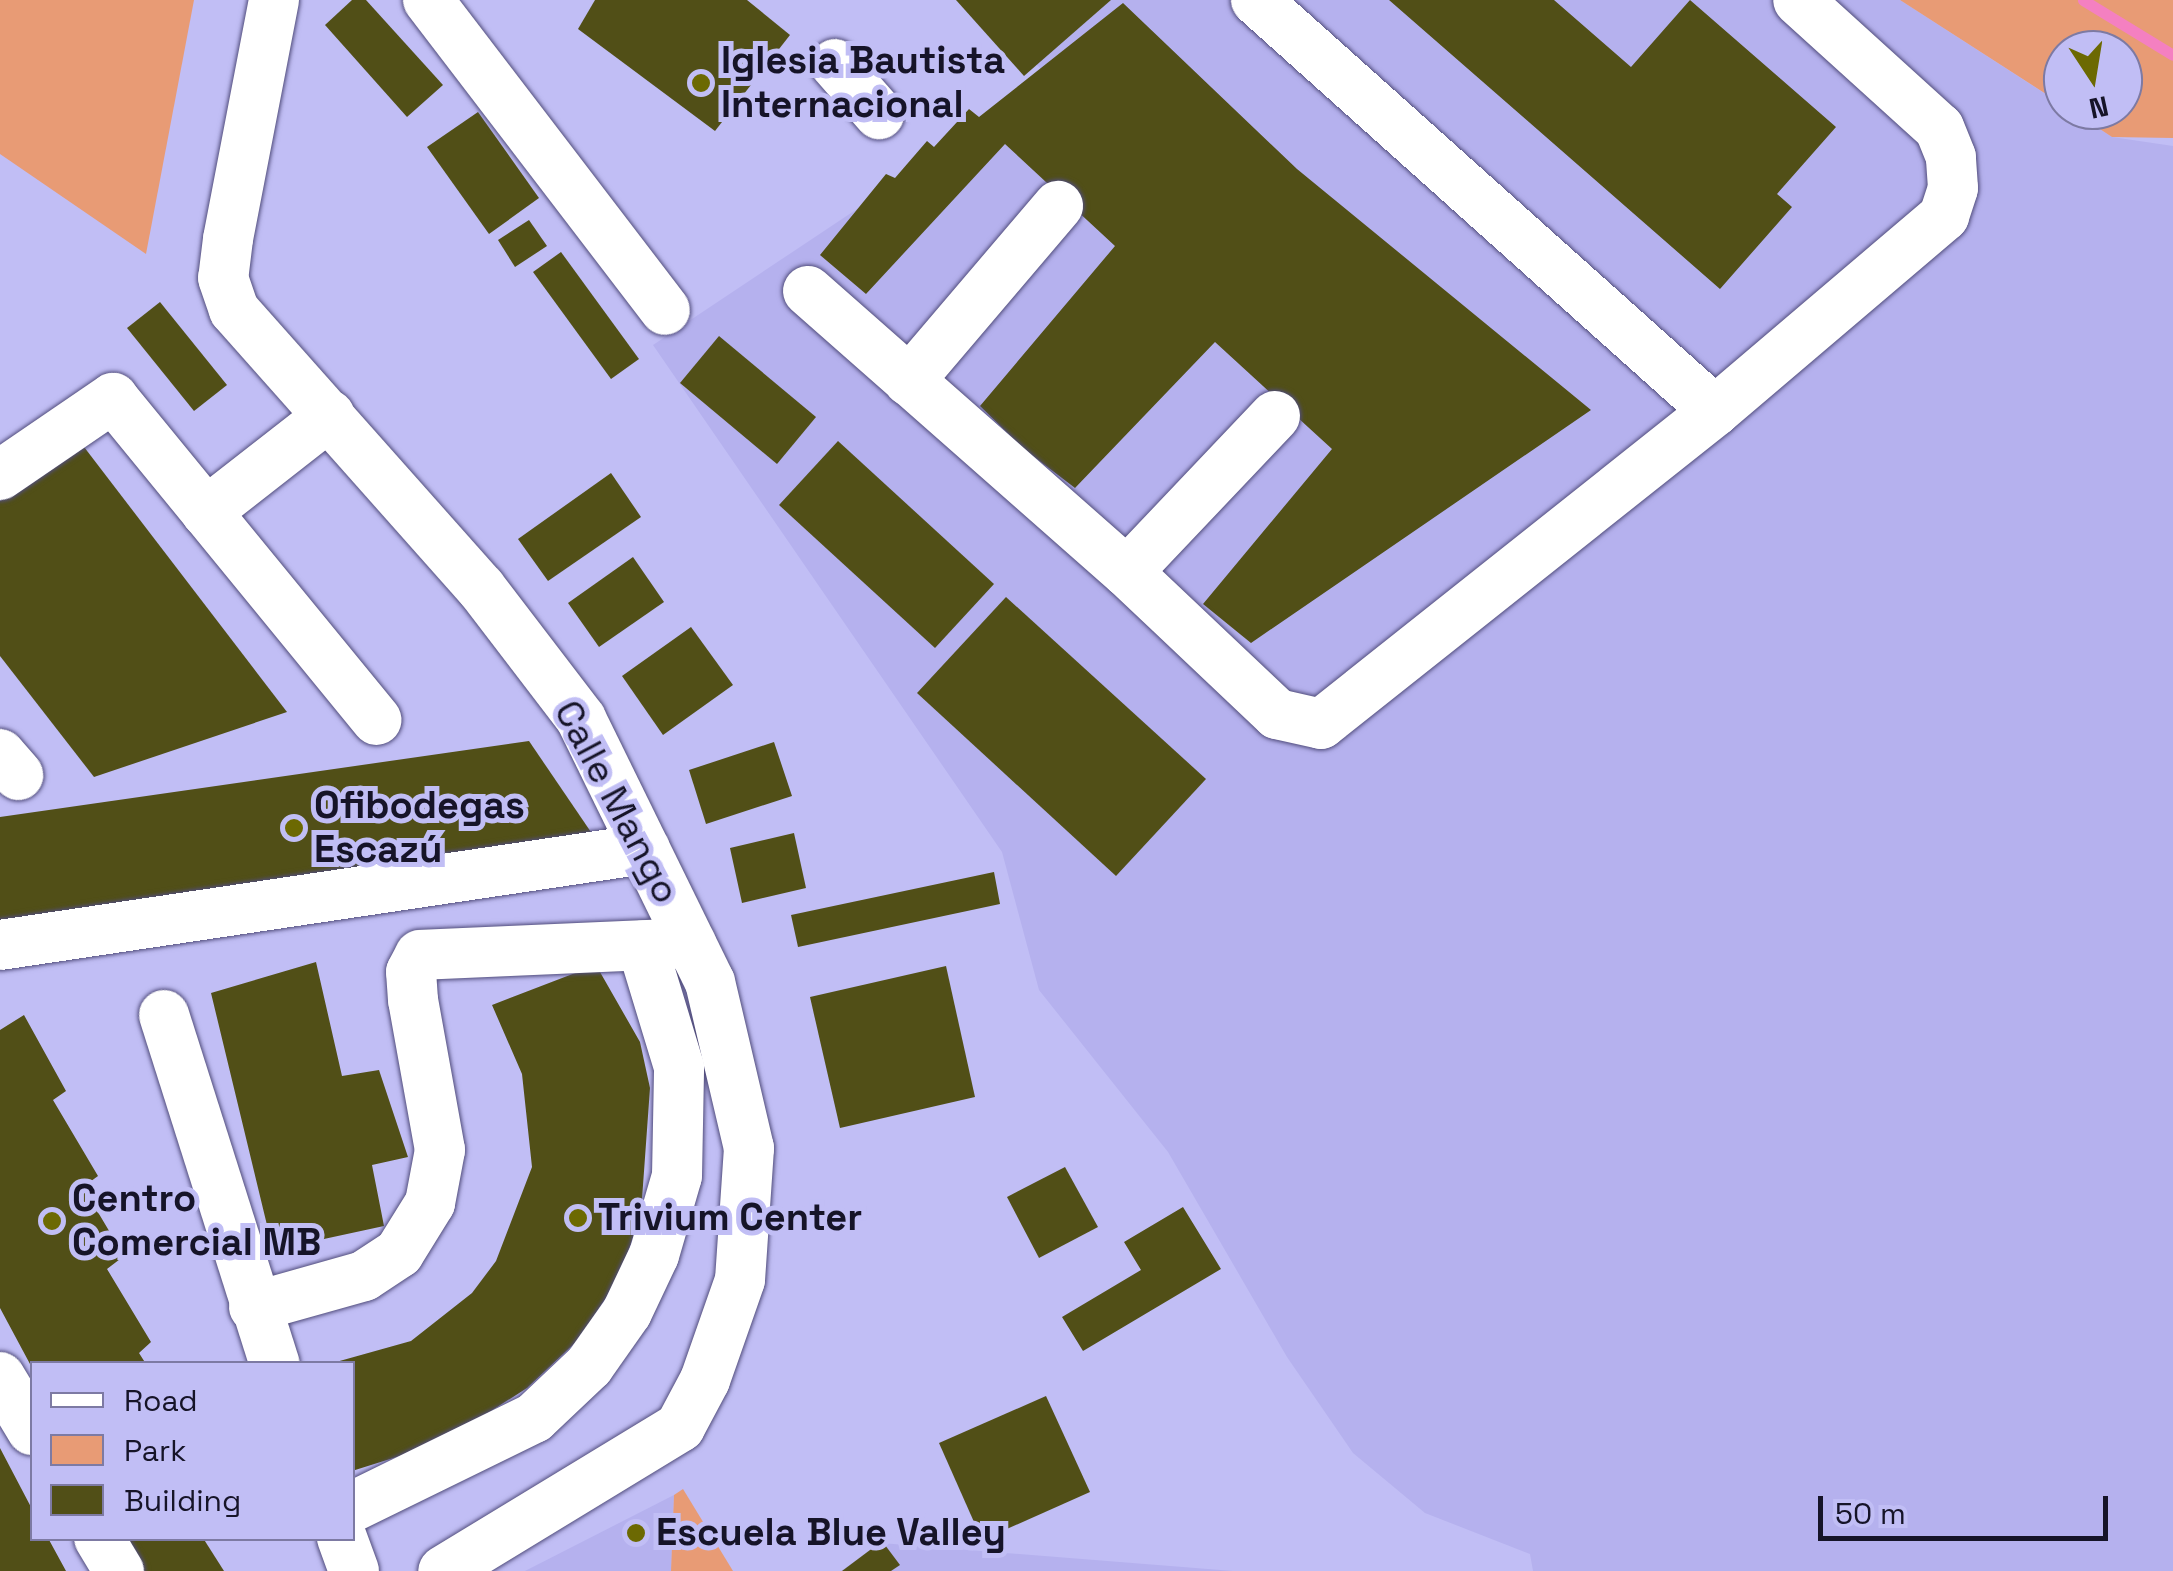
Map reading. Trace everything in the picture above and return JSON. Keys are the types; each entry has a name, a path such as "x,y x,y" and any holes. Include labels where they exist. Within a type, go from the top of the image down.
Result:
{"street":[{"name":"Calle Mango","path":"274,0 223,278 234,310 481,588 581,719 710,982 749,1148 740,1280 705,1380 680,1427 442,1571"},
{"path":"428,0 665,310"},
{"path":"1256,0 1715,411"},
{"path":"808,291 1127,572 1277,714 1321,724 1715,411 1944,216 1952,188 1950,157 1938,128 1798,0"},
{"path":"835,64 879,114"},
{"path":"910,380 1058,206"},
{"path":"0,475 112,398 377,720"},
{"path":"206,512 330,415"},
{"path":"1127,572 1274,416"},
{"path":"0,945 645,849"},
{"path":"254,1307 364,1276 399,1252 430,1203 440,1150 413,1000 411,972 420,956 691,942"},
{"path":"355,1506 534,1418 589,1366 627,1312 654,1255 677,1176 679,1066 642,945"},
{"path":"164,1015 274,1361"},
{"path":"0,1377 30,1427"},
{"path":"101,1541 119,1571"},
{"path":"343,1541 354,1571"}],"shaded area":[{"path":"970,0 1900,0 2043,92 2043,130 2101,130 2112,137 2173,146 2173,1571 1533,1571 1530,1554 1425,1513 1353,1453 1287,1357 1168,1152 1039,990 1002,852 653,345 953,145 1042,70"},
{"name":"Escuela Blue Valley","path":"674,1495 671,1571 525,1571"},
{"path":"881,1543 1233,1571 841,1571"}],"green space":[{"path":"0,0 194,0 146,254 0,154"},
{"path":"1900,0 2173,0 2173,138 2112,137 2101,130 2143,130 2143,30 2043,30 2043,92"},
{"path":"683,1489 733,1571 671,1571 674,1495"}],"building":[{"path":"352,0 366,0 443,85 407,117 325,25"},
{"name":"Iglesia Bautista Internacional","path":"595,0 747,0 790,35 715,131 578,29"},
{"path":"956,0 1111,0 1024,76"},
{"path":"1389,0 1554,0 1631,67 1690,0 1836,127 1777,194 1792,207 1720,289"},
{"path":"1123,3 1297,169 1591,410 1251,643 1203,604 1332,449 1215,342 1075,488 1024,449 980,406 1115,246 1005,144 866,294 820,255 886,174 895,178 927,141 934,147 969,109 979,117"},
{"path":"478,112 539,198 489,234 427,147"},
{"path":"529,220 547,246 515,267 498,240"},
{"path":"561,252 639,359 611,379 533,272"},
{"path":"160,302 227,385 194,411 127,328"},
{"path":"719,336 816,417 777,464 680,383"},
{"path":"838,441 994,584 935,648 779,505"},
{"path":"81,443 287,712 94,777 0,656 0,501"},
{"path":"611,473 641,517 548,581 518,539"},
{"path":"633,557 664,602 599,647 568,603"},
{"path":"1006,597 1206,779 1116,876 917,693"},
{"path":"691,627 733,685 663,735 622,676"},
{"name":"Ofibodegas Escazú","path":"529,741 595,838 0,920 0,817"},
{"path":"774,742 792,796 706,824 689,770"},
{"path":"794,833 806,888 742,903 730,848"},
{"path":"994,872 1000,904 798,947 791,915"},
{"path":"316,962 342,1076 379,1070 408,1157 372,1165 384,1226 273,1250 211,993"},
{"name":"Trivium Center","path":"596,965 640,1042 650,1088 641,1213 620,1276 579,1339 527,1388 441,1443 355,1470 355,1361 340,1361 411,1341 472,1293 496,1261 532,1167 522,1074 492,1005"},
{"path":"946,966 975,1097 840,1128 810,997"},
{"name":"Centro Comercial MB","path":"24,1015 66,1091 53,1100 98,1176 83,1187 124,1256 107,1269 151,1342 139,1353 144,1361 30,1364 0,1308 0,1030"},
{"path":"1065,1167 1098,1227 1039,1258 1007,1197"},
{"path":"1183,1207 1221,1269 1083,1351 1062,1317 1141,1270 1124,1242"},
{"path":"1046,1396 1090,1492 982,1540 939,1443"},
{"path":"0,1448 30,1505 30,1541 50,1541 66,1571 0,1571"},
{"path":"127,1541 205,1541 224,1571 143,1571"},
{"path":"882,1541 900,1565 891,1571 842,1571"}],"waterway":[{"path":"2083,0 2173,55"}],"place":[{"name":"Iglesia Bautista Internacional","path":"701,83"},
{"name":"Ofibodegas Escazú","path":"294,828"},
{"name":"Trivium Center","path":"578,1218"},
{"name":"Centro Comercial MB","path":"52,1221"},
{"name":"Escuela Blue Valley","path":"636,1533"}]}
